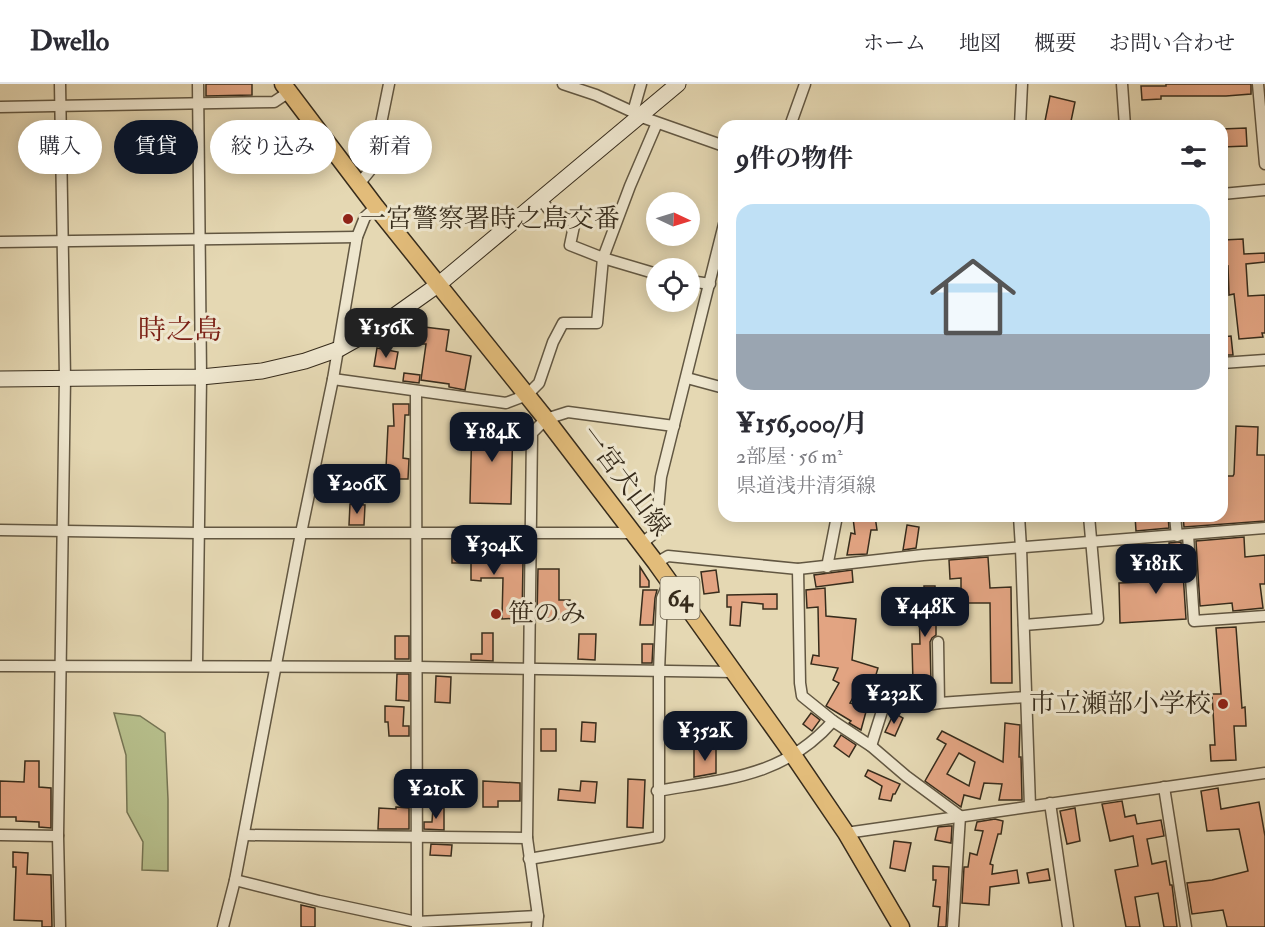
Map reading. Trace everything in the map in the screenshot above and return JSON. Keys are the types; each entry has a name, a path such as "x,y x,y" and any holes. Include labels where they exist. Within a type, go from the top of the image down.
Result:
{"main road":[{"path":"0,379 201,377 262,371 305,361 339,349 380,326 439,284 541,200 636,114 678,84"},
{"name":"一宮犬山線","path":"286,88 376,207 546,419 656,563 794,755 846,833 901,927"}],"street":[{"path":"60,84 66,378 58,836 60,927"},
{"path":"197,665 201,377 198,84"},
{"path":"359,184 372,168 389,84"},
{"path":"563,84 596,95 657,123 718,144"},
{"path":"636,114 640,84"},
{"path":"792,120 805,84"},
{"path":"1020,120 1022,84"},
{"path":"1122,84 1125,120"},
{"path":"1258,84 1265,164"},
{"path":"0,107 274,102 286,88"},
{"path":"333,379 506,403 527,395 539,383 553,342 563,323 597,323 603,258 657,123"},
{"path":"1228,193 1265,190"},
{"path":"541,200 551,212 572,221 574,226 570,245 646,271"},
{"path":"223,927 235,880 301,533 339,349 357,237 365,217 376,207"},
{"path":"0,242 357,237"},
{"path":"0,530 530,534 637,539 656,532 661,477 718,250"},
{"path":"700,282 710,284"},
{"path":"1228,363 1265,360"},
{"path":"687,378 718,386"},
{"path":"416,392 417,924"},
{"path":"235,880 417,924 537,922 527,838 532,433 546,419 568,412 674,426"},
{"path":"827,567 836,522"},
{"path":"1020,522 1030,806"},
{"path":"1024,625 1098,620 1089,522"},
{"path":"1177,522 1182,535 1194,621 1265,616"},
{"path":"656,563 668,556 798,569 923,555 1265,528"},
{"path":"798,569 802,696 833,721 871,746 906,776 960,816"},
{"path":"529,859 659,837 657,791 659,671 662,598 669,582"},
{"path":"938,642 939,703"},
{"path":"0,666 197,665 733,672"},
{"path":"871,746 889,689 921,706 1026,697"},
{"path":"657,791 752,774 794,755 817,740 833,721"},
{"path":"846,833 1265,773"},
{"path":"1164,787 1186,927"},
{"path":"1050,803 1068,927"},
{"path":"953,927 960,816"},
{"path":"0,835 58,836"},
{"path":"244,835 527,838"}],"green space":[{"path":"114,713 140,716 165,733 168,871 142,870 143,842 127,812 126,755"}],"building":[{"path":"206,84 252,84 252,95 206,96"},
{"path":"1166,84 1251,84 1251,94 1161,96 1161,99 1142,100 1141,86 1166,86"},
{"path":"1050,96 1075,102 1071,120 1045,120"},
{"path":"1246,128 1247,146 1228,147 1228,129"},
{"path":"1243,239 1244,254 1265,253 1265,262 1246,264 1248,296 1265,295 1265,333 1262,333 1263,337 1239,339 1234,294 1229,295 1228,240"},
{"path":"424,327 449,330 446,351 471,356 465,390 449,387 449,384 421,380 426,344 422,344"},
{"path":"1228,336 1231,336 1233,355 1228,355"},
{"path":"377,348 398,352 395,369 374,366"},
{"path":"404,373 420,375 419,383 403,381"},
{"path":"393,404 409,404 409,415 405,415 403,458 409,459 408,479 378,479 379,467 386,468 388,426 394,426"},
{"path":"472,421 513,422 511,504 470,503"},
{"path":"1236,426 1258,427 1257,455 1265,455 1265,521 1184,527 1184,522 1228,522 1228,476 1234,474"},
{"path":"350,504 365,505 364,525 349,525"},
{"path":"854,522 876,522 877,530 871,530 867,554 847,555 851,533 855,534"},
{"path":"1135,522 1168,522 1169,528 1136,531"},
{"path":"907,525 919,527 916,548 903,550"},
{"path":"1244,537 1245,557 1265,555 1265,584 1260,584 1263,608 1233,611 1232,603 1200,606 1196,541"},
{"path":"452,540 467,540 467,546 483,547 482,561 523,562 522,618 502,619 503,578 471,580 471,563 452,563"},
{"path":"1181,542 1186,619 1120,623 1119,583 1172,581 1169,543"},
{"path":"988,557 990,588 1011,587 1012,683 991,683 990,603 961,603 961,578 950,579 949,560"},
{"path":"640,567 649,581 649,587 640,587"},
{"path":"538,569 559,569 559,600 570,600 570,619 537,618"},
{"path":"716,570 719,592 704,594 701,572"},
{"path":"852,570 853,582 816,587 814,575"},
{"path":"924,586 935,586 937,622 936,635 930,642 931,683 913,683 912,644 920,644 919,608 924,607"},
{"path":"825,588 826,616 856,619 852,660 878,668 872,688 860,685 850,703 867,708 861,730 826,706 839,683 833,680 838,668 811,664 813,655 819,656 818,607 807,608 806,590"},
{"path":"643,590 657,590 653,625 640,625"},
{"path":"777,594 777,609 763,609 763,604 742,602 740,626 730,625 731,607 727,607 727,595"},
{"path":"1236,627 1242,708 1245,707 1246,726 1234,726 1236,760 1211,761 1210,745 1215,745 1212,694 1221,694 1216,628"},
{"path":"482,633 493,633 493,661 471,660 471,654 482,654"},
{"path":"579,634 596,634 595,660 578,659"},
{"path":"395,636 409,636 409,659 395,659"},
{"path":"642,644 653,644 652,663 642,663"},
{"path":"397,674 409,674 409,701 396,700"},
{"path":"436,676 451,677 450,703 435,702"},
{"path":"385,706 404,707 403,726 409,726 409,736 389,736 388,722 385,722"},
{"path":"811,713 820,720 812,731 803,724"},
{"path":"894,713 903,718 895,736 885,732"},
{"path":"582,722 596,723 595,742 581,741"},
{"path":"1005,723 1020,725 1019,757 1021,757 1022,800 999,800 1002,784 984,783 980,799 964,795 961,807 925,781 946,744 937,739 942,731 1003,762","holes":["959,753 975,762 969,786 947,774"]},
{"path":"541,729 556,729 556,751 541,751"},
{"path":"841,735 856,745 849,757 834,746"},
{"path":"694,749 716,749 716,773 694,777"},
{"path":"25,761 39,761 39,787 51,788 51,828 39,827 39,822 16,821 16,817 0,817 0,781 24,782"},
{"path":"868,770 900,784 891,801 879,799 882,786 865,776"},
{"path":"628,779 645,780 643,828 627,827"},
{"path":"483,781 520,783 520,801 498,801 498,807 483,807"},
{"path":"581,781 597,782 595,803 558,800 559,789 580,791"},
{"path":"1218,788 1221,809 1259,802 1265,836 1265,927 1227,927 1223,910 1192,914 1187,883 1212,880 1248,871 1239,829 1207,831 1201,791"},
{"path":"1122,801 1125,817 1135,815 1137,824 1161,820 1164,836 1147,839 1152,864 1166,861 1170,885 1172,885 1177,927 1164,927 1158,893 1135,897 1140,927 1126,927 1115,870 1138,866 1133,836 1110,841 1102,804"},
{"path":"396,807 409,808 409,829 378,829 379,808 396,809"},
{"path":"433,808 444,808 444,830 424,829 424,822 432,822"},
{"path":"1075,808 1080,841 1067,844 1060,811"},
{"path":"995,819 1003,821 1001,834 998,834 990,864 993,865 992,874 1017,870 1019,883 990,887 989,905 962,903 964,867 968,867 970,853 977,855 983,831 975,830 977,822"},
{"path":"952,826 951,843 935,840 938,827"},
{"path":"894,841 911,843 905,871 890,868"},
{"path":"431,844 452,845 451,856 430,855"},
{"path":"13,852 28,853 27,874 51,875 52,927 42,927 42,921 14,920 16,867 13,867"},
{"path":"933,866 949,867 946,927 938,927 940,907 933,906 936,880 933,880"},
{"path":"1048,869 1050,880 1029,883 1027,873"},
{"path":"301,905 315,908 315,927 301,927"}],"place":[{"name":"一宮警察署時之島交番","path":"348,219"},
{"name":"笹のみ","path":"496,614"},
{"name":"市立瀬部小学校","path":"1223,704"}],"district":[{"name":"時之島","path":"180,330"}]}
